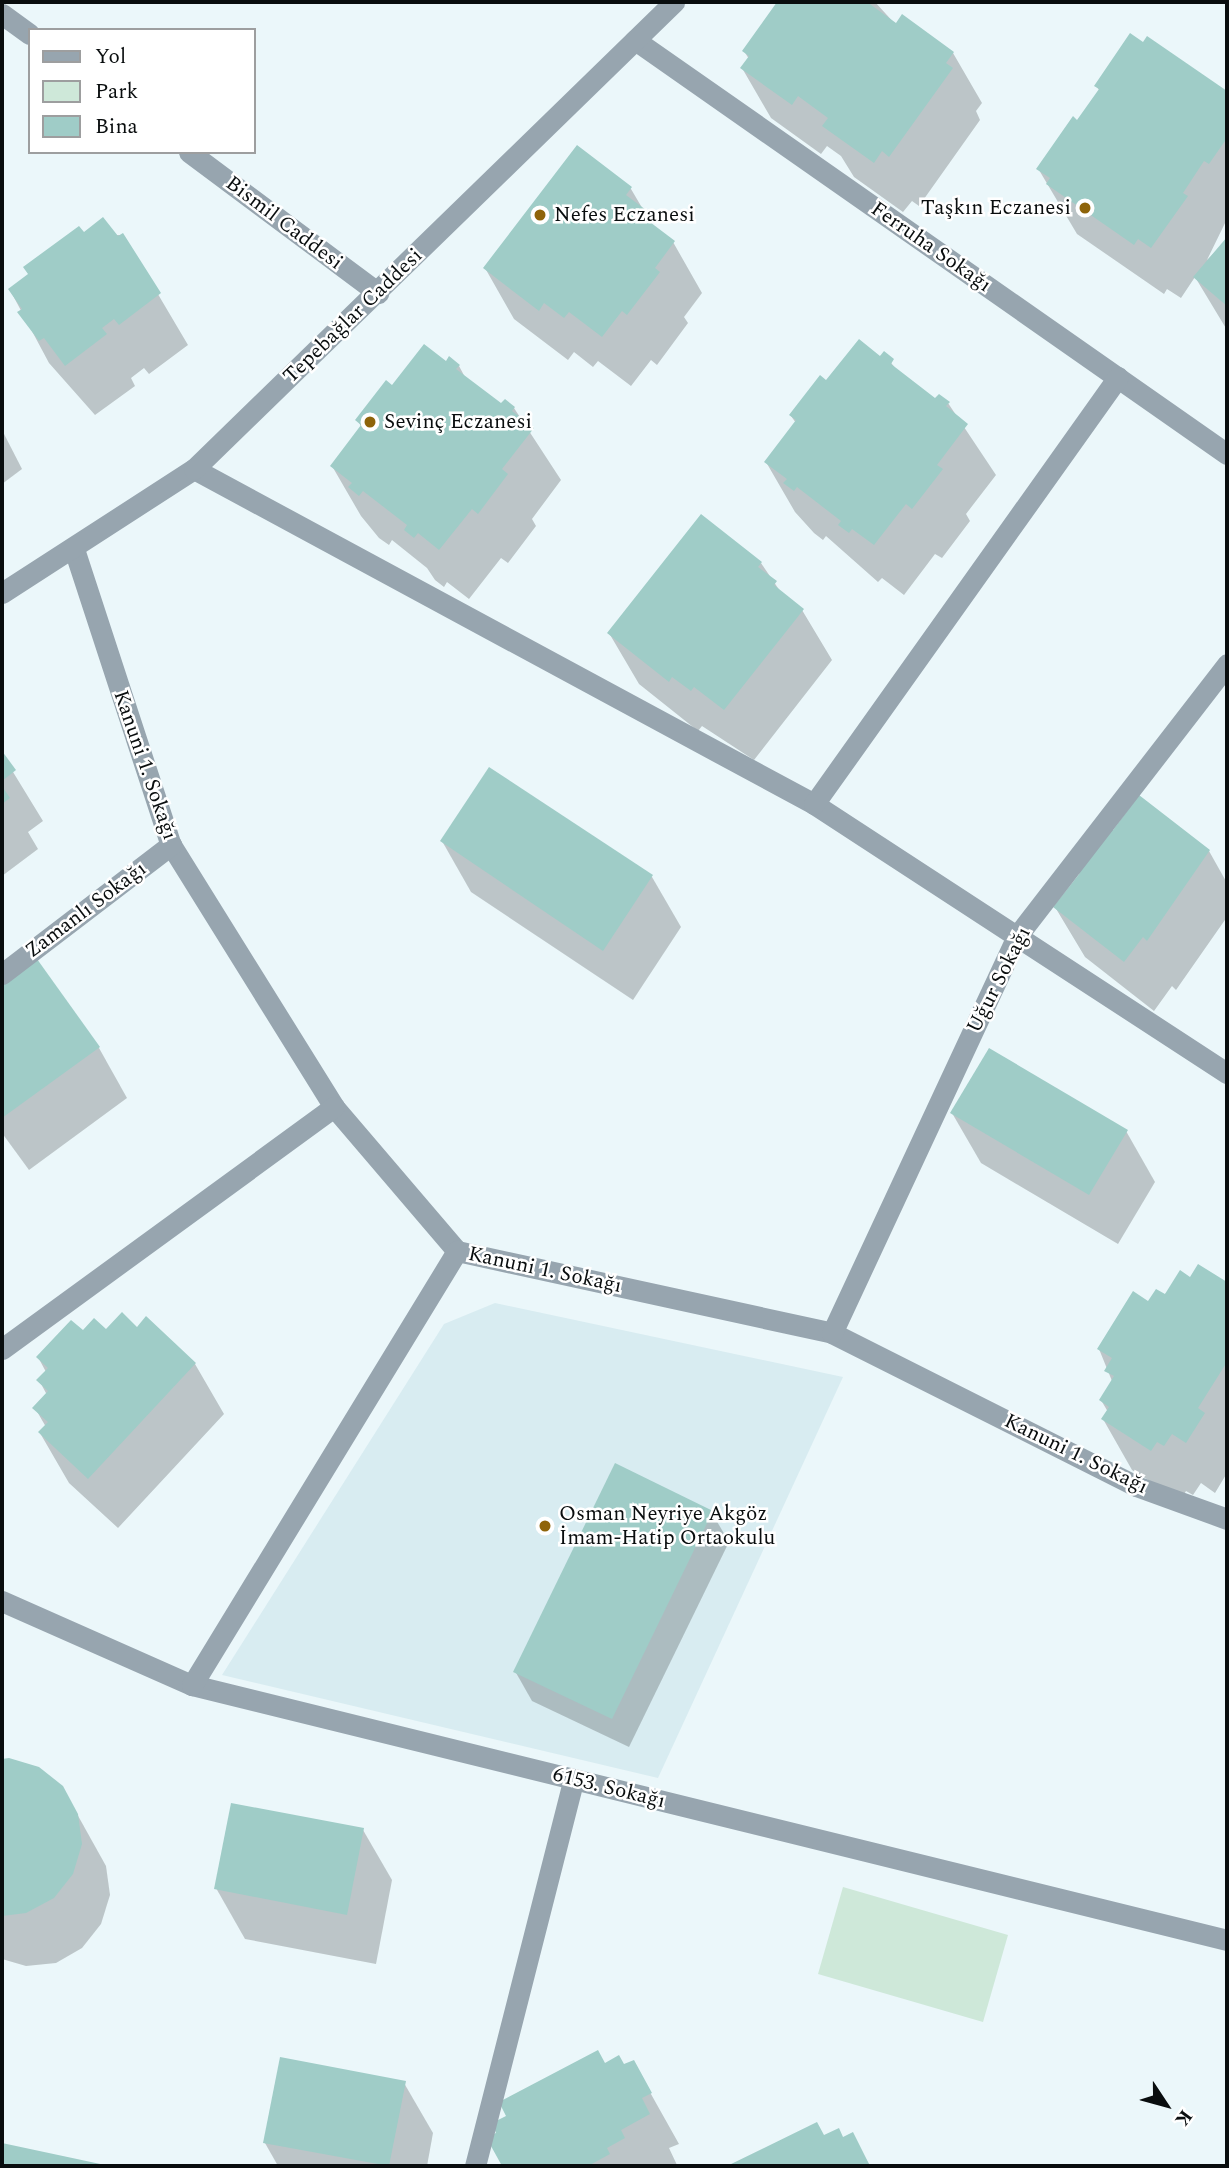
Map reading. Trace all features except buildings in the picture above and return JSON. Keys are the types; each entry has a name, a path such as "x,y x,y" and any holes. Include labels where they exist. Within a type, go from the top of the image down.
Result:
{"street":[{"name":"Tepebağlar Caddesi","path":"2,593 74,549 194,469 378,293 674,2"},
{"path":"2,14 28,33"},
{"name":"Ferruha Sokağı","path":"635,40 1227,454"},
{"name":"Bismil Caddesi","path":"192,154 378,293"},
{"path":"814,804 1118,377"},
{"path":"194,469 814,804 1227,1073"},
{"name":"Kanuni 1. Sokağı","path":"74,549 171,845 334,1107 457,1251 832,1334 1136,1486 1227,1519"},
{"name":"Uğur Sokağı","path":"832,1334 1017,936 1227,664"},
{"name":"Zamanlı Sokağı","path":"2,974 171,845"},
{"path":"2,1349 334,1107"},
{"path":"192,1685 457,1251"},
{"name":"6153. Sokağı","path":"2,1601 192,1685 1227,1940"},
{"path":"475,2166 574,1779"}],"shaded area":[{"name":"Osman Neyriye Akgöz İmam-Hatip Ortaokulu","path":"495,1303 843,1377 658,1778 222,1675 444,1324"}],"green space":[{"path":"843,1887 1008,1935 983,2022 818,1974"}],"place":[{"name":"Taşkın Eczanesi","path":"1085,208"},
{"name":"Nefes Eczanesi","path":"540,215"},
{"name":"Sevinç Eczanesi","path":"370,422"},
{"name":"Osman Neyriye Akgöz İmam-Hatip Ortaokulu","path":"545,1526"}]}
